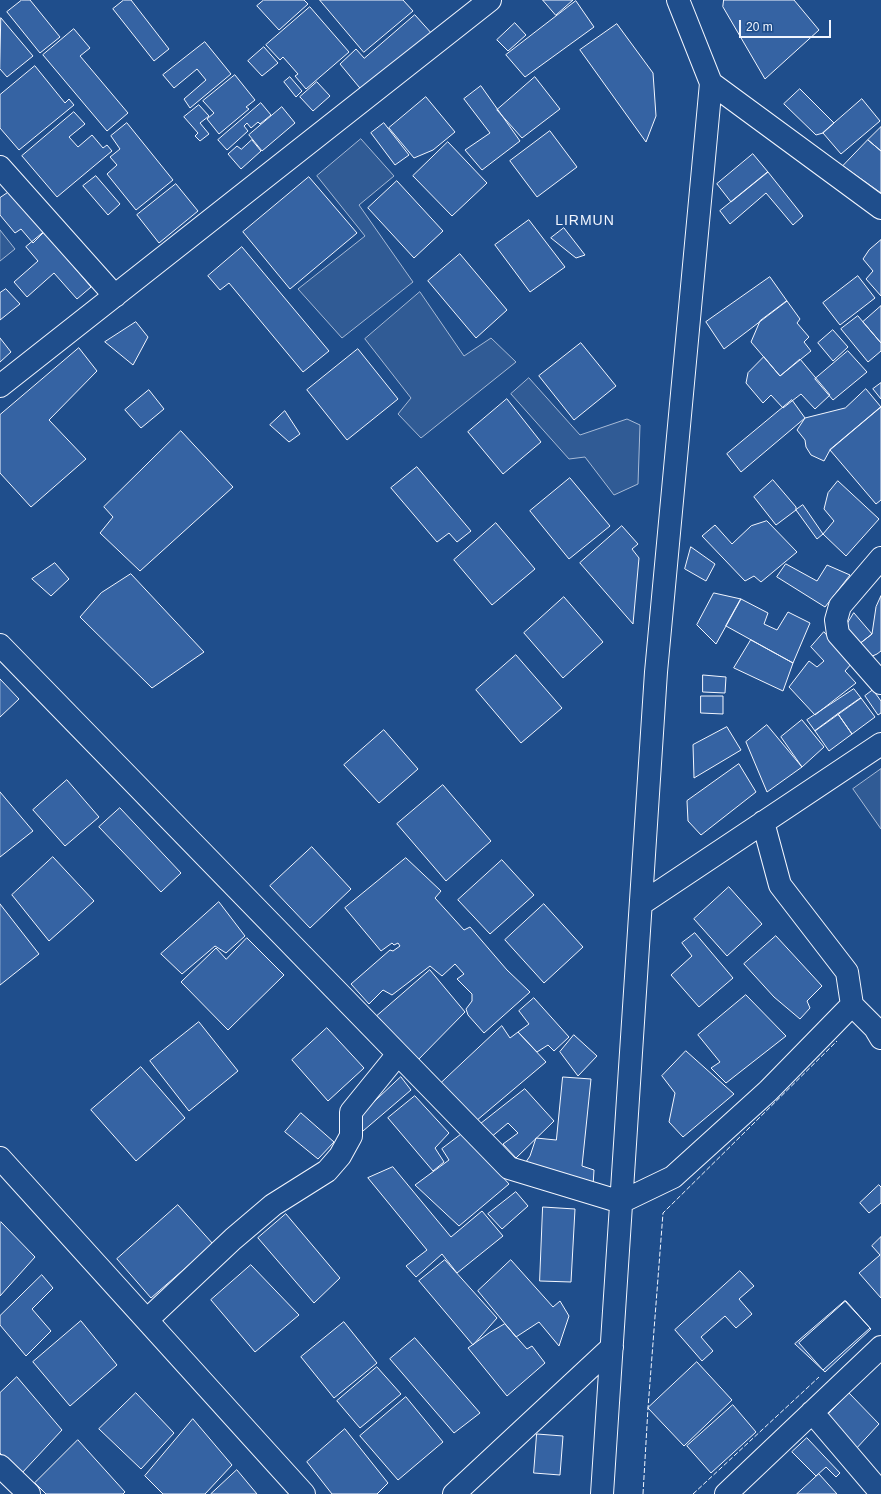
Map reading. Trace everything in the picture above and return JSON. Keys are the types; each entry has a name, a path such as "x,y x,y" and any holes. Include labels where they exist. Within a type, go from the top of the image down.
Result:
{"street":[{"path":"0,386 490,0"},
{"path":"602,1494 656,672 711,83 678,0"},
{"path":"711,83 881,208"},
{"path":"0,167 115,296"},
{"path":"881,558 866,578 840,606 836,620 838,634 881,683"},
{"path":"0,644 509,1168 621,1202 673,1177 768,1091 852,1005"},
{"path":"641,904 881,744"},
{"path":"763,822 780,885 847,972 852,1005 875,1028 881,1038"},
{"path":"147,1320 233,1239 273,1205 327,1171 340,1156 350,1136 351,1112 398,1054"},
{"path":"0,1158 304,1494"},
{"path":"454,1494 612,1346"},
{"path":"726,1494 881,1347"},
{"path":"812,1412 881,1492"},
{"path":"0,1466 29,1494"}],"shaded area":[{"path":"361,139 394,176 359,205 413,282 342,338 298,289 365,236 317,176"},
{"path":"0,230 15,249 0,261"},
{"path":"420,292 464,356 491,338 516,362 421,438 398,414 411,398 365,339"},
{"path":"529,378 580,435 627,419 640,425 638,484 614,495 585,457 569,459 511,394"},
{"path":"881,769 881,829 853,789"}],"building":[{"path":"22,0 30,0 60,37 40,53 7,12"},
{"path":"124,0 131,0 169,49 154,61 113,9"},
{"path":"264,0 304,0 308,4 279,30 257,6"},
{"path":"320,0 403,0 413,11 364,52"},
{"path":"543,0 573,0 556,15"},
{"path":"724,0 794,0 819,30 765,79 723,7"},
{"path":"576,1 594,27 525,77 506,55"},
{"path":"310,7 349,52 306,89 295,76 298,74 283,57 280,60 266,45"},
{"path":"415,15 433,35 364,93 340,64 356,49 364,58"},
{"path":"1,18 33,56 7,77 0,69"},
{"path":"515,23 526,35 508,51 497,40"},
{"path":"617,24 653,73 656,116 646,142 580,50"},
{"path":"74,29 90,48 80,56 128,113 107,131 43,55"},
{"path":"205,42 231,74 190,108 184,99 206,80 197,69 174,88 163,75"},
{"path":"264,47 278,63 262,76 248,61"},
{"path":"35,66 65,103 69,99 74,105 19,150 0,128 0,95"},
{"path":"235,75 255,100 246,107 249,109 219,134 207,119 214,113 203,101"},
{"path":"290,77 302,91 296,97 284,82"},
{"path":"535,77 560,109 522,138 497,110"},
{"path":"317,82 330,96 313,111 300,97"},
{"path":"481,86 520,141 482,170 465,150 490,133 464,99"},
{"path":"800,89 834,123 823,133 816,135 784,104"},
{"path":"426,97 455,132 433,150 414,158 389,128"},
{"path":"862,99 880,121 841,154 823,133"},
{"path":"261,103 271,115 260,124 258,122 251,128 247,123 244,126 248,131 227,150 218,140"},
{"path":"199,105 209,116 200,123 209,134 200,141 195,136 198,133 184,117"},
{"path":"282,107 295,123 262,151 249,135"},
{"path":"74,112 85,124 69,137 78,147 92,135 103,148 107,145 112,151 57,197 22,156"},
{"path":"127,123 173,180 136,210 107,174 117,165 110,157 120,149 111,136"},
{"path":"384,123 409,155 395,165 371,133"},
{"path":"881,127 881,151 868,140"},
{"path":"550,131 577,167 537,197 510,161"},
{"path":"252,140 261,151 241,169 228,154 237,146 241,149"},
{"path":"868,140 881,151 881,193 843,166"},
{"path":"448,142 487,183 452,216 413,176"},
{"path":"753,154 768,172 731,202 717,184"},
{"path":"768,172 803,216 793,225 766,193 730,224 720,211"},
{"path":"96,176 120,204 108,215 83,186"},
{"path":"309,177 357,233 290,289 243,232"},
{"path":"397,181 443,231 414,258 368,208"},
{"path":"176,184 198,211 159,243 137,215"},
{"path":"9,192 44,232 33,243 21,229 15,233 0,215 0,198"},
{"path":"529,220 565,267 530,292 495,245"},
{"path":"564,228 585,255 576,258 551,238"},
{"path":"44,232 91,287 77,299 54,273 27,297 14,282 38,261 26,247"},
{"path":"881,240 881,296 866,279 873,271 863,259 869,250"},
{"path":"242,247 329,351 303,372 229,283 220,290 208,276"},
{"path":"460,254 507,310 476,338 428,281"},
{"path":"858,276 875,298 840,325 823,303"},
{"path":"770,277 787,301 724,349 706,322"},
{"path":"6,289 20,304 0,320 0,293"},
{"path":"787,301 800,319 797,323 809,337 804,342 811,351 780,376 751,342 760,321"},
{"path":"881,306 881,343 863,322"},
{"path":"858,316 881,343 881,351 868,362 841,329"},
{"path":"136,322 148,337 133,365 105,342"},
{"path":"833,330 848,347 833,361 818,343"},
{"path":"0,338 11,352 0,362"},
{"path":"581,343 616,386 574,420 539,376"},
{"path":"79,348 97,371 49,420 86,459 31,507 0,473 0,415"},
{"path":"358,349 398,399 347,440 307,390"},
{"path":"848,351 867,372 833,400 815,379"},
{"path":"764,357 780,376 800,359 830,395 815,409 801,394 783,408 771,395 763,403 746,383 748,373"},
{"path":"881,383 881,399 873,389"},
{"path":"866,389 881,407 830,450 824,461 811,455 806,447 805,440 797,430 805,418 845,408"},
{"path":"149,390 164,409 141,428 125,410"},
{"path":"507,399 541,442 503,474 468,432"},
{"path":"792,400 805,418 741,472 727,454"},
{"path":"881,407 881,500 876,504 830,450"},
{"path":"285,411 300,434 289,442 270,425"},
{"path":"181,431 233,487 140,571 100,533 113,517 104,507"},
{"path":"417,467 471,531 457,542 449,533 437,542 391,488"},
{"path":"570,478 610,526 569,559 530,511"},
{"path":"773,480 796,507 796,510 776,525 754,497"},
{"path":"838,481 879,519 846,556 823,534 834,521 824,509 828,493"},
{"path":"803,505 823,534 817,539 796,510"},
{"path":"767,521 797,552 761,582 754,576 745,581 702,536 715,525 732,544 751,526"},
{"path":"496,523 535,569 492,605 454,560"},
{"path":"622,526 638,544 632,549 639,558 633,624 580,563"},
{"path":"691,547 715,564 706,581 685,569"},
{"path":"55,563 69,579 51,596 32,579"},
{"path":"786,564 817,581 827,565 850,575 825,607 777,577"},
{"path":"131,574 204,652 152,688 80,617 101,593"},
{"path":"714,593 741,599 716,644 697,625"},
{"path":"881,596 881,651 868,658 858,645 872,634 876,607"},
{"path":"564,597 603,642 563,678 524,633"},
{"path":"741,599 768,613 764,624 777,630 788,612 810,623 793,663 726,626"},
{"path":"854,613 872,634 858,645 843,631"},
{"path":"824,632 852,663 845,671 856,683 815,715 789,687 809,661 817,667 824,661 811,647"},
{"path":"751,640 793,663 783,691 734,668"},
{"path":"516,655 562,708 521,743 476,690"},
{"path":"703,675 726,677 725,693 703,692"},
{"path":"0,679 19,699 0,717"},
{"path":"854,689 861,698 815,731 807,720"},
{"path":"873,690 881,701 881,713 878,715 865,696"},
{"path":"701,696 723,696 723,714 701,713"},
{"path":"861,698 875,717 852,734 838,714"},
{"path":"838,714 852,734 829,751 815,731"},
{"path":"802,720 824,747 802,767 781,737"},
{"path":"767,725 802,767 767,792 746,742"},
{"path":"727,727 741,750 694,778 693,745"},
{"path":"384,730 418,769 379,803 344,765"},
{"path":"739,764 756,792 701,835 688,821 687,801"},
{"path":"67,780 99,817 65,846 33,810"},
{"path":"443,785 491,841 446,881 397,824"},
{"path":"0,792 33,831 0,857"},
{"path":"120,808 181,873 161,892 99,827"},
{"path":"312,847 351,889 310,928 270,886"},
{"path":"53,857 94,901 49,941 12,895"},
{"path":"406,858 441,891 435,898 464,930 470,927 507,970 530,992 484,1033 468,1015 466,1009 472,1001 472,994 457,979 464,974 455,964 442,976 430,966 392,995 383,990 369,1004 351,984 390,950 393,951 400,946 398,943 394,945 392,943 381,951 345,908"},
{"path":"502,860 534,895 490,934 458,900"},
{"path":"729,887 762,924 727,956 694,919"},
{"path":"219,902 245,936 226,953 215,946 182,974 161,954"},
{"path":"0,904 39,954 0,985"},
{"path":"544,904 583,947 544,983 505,940"},
{"path":"695,933 733,978 699,1007 671,975 692,956 682,943"},
{"path":"776,936 822,986 807,1001 810,1008 800,1019 774,997 744,964"},
{"path":"247,938 284,975 228,1030 181,982 216,948 226,959"},
{"path":"430,970 465,1012 417,1061 377,1016"},
{"path":"746,995 786,1036 726,1083 711,1068 720,1062 698,1035"},
{"path":"534,998 569,1037 554,1051 548,1045 537,1052 518,1032 529,1024 519,1011"},
{"path":"199,1022 238,1071 189,1111 150,1061"},
{"path":"502,1026 510,1038 518,1032 546,1062 476,1121 438,1086"},
{"path":"327,1028 364,1068 328,1101 292,1060"},
{"path":"574,1035 597,1056 578,1076 560,1052"},
{"path":"686,1051 734,1094 683,1137 669,1122 675,1093 662,1076"},
{"path":"141,1067 185,1118 136,1161 91,1110"},
{"path":"401,1077 411,1090 363,1131 354,1121"},
{"path":"563,1077 591,1079 582,1166 594,1170 593,1186 519,1172 530,1156 536,1138 556,1140"},
{"path":"525,1089 554,1121 516,1158 503,1144 518,1133 508,1123 490,1138 478,1126"},
{"path":"415,1096 449,1133 435,1148 444,1162 433,1171 388,1118"},
{"path":"301,1113 334,1142 318,1159 285,1132"},
{"path":"463,1133 509,1184 459,1226 415,1185 449,1160 442,1149"},
{"path":"393,1167 451,1237 482,1211 503,1236 457,1273 442,1254 416,1277 406,1266 427,1250 368,1178"},
{"path":"879,1185 881,1187 881,1203 869,1213 860,1203"},
{"path":"516,1192 528,1206 502,1229 488,1214"},
{"path":"178,1205 213,1244 151,1298 117,1259"},
{"path":"543,1207 575,1209 571,1282 540,1281"},
{"path":"286,1214 340,1278 314,1303 258,1238"},
{"path":"1,1222 35,1257 0,1296 0,1223"},
{"path":"881,1237 881,1298 859,1273 880,1255 872,1246"},
{"path":"445,1260 497,1318 473,1345 419,1281"},
{"path":"511,1260 553,1307 560,1301 569,1316 559,1346 539,1322 516,1337 478,1291"},
{"path":"251,1265 299,1315 255,1352 211,1300"},
{"path":"740,1271 754,1286 739,1299 752,1314 736,1328 725,1316 701,1337 713,1351 702,1361 675,1330"},
{"path":"42,1275 53,1288 32,1309 51,1331 26,1356 0,1325 0,1316"},
{"path":"845,1301 871,1329 825,1372 795,1344"},
{"path":"846,1301 870,1328 823,1370 799,1343"},
{"path":"81,1321 117,1365 70,1406 33,1362"},
{"path":"344,1322 377,1363 334,1398 301,1357"},
{"path":"505,1324 527,1349 532,1346 545,1363 507,1396 468,1348"},
{"path":"415,1338 480,1413 454,1433 390,1359"},
{"path":"697,1362 732,1400 684,1446 648,1408"},
{"path":"377,1367 401,1394 360,1428 337,1401"},
{"path":"17,1377 62,1430 21,1474 0,1453 0,1393"},
{"path":"136,1393 174,1433 141,1469 99,1429"},
{"path":"849,1393 879,1424 854,1451 822,1421"},
{"path":"406,1397 443,1442 398,1480 360,1436"},
{"path":"733,1405 756,1432 711,1473 687,1446"},
{"path":"193,1419 232,1465 205,1494 163,1494 145,1476"},
{"path":"345,1429 388,1483 377,1494 332,1494 307,1462"},
{"path":"537,1434 563,1436 560,1475 534,1473"},
{"path":"807,1438 840,1473 836,1477 826,1467 816,1476 792,1452"},
{"path":"78,1440 125,1492 123,1494 46,1494 35,1483"},
{"path":"237,1470 257,1494 211,1494"},
{"path":"819,1474 837,1494 797,1494"}],"fence":[{"path":"643,1494 663,1213 837,1041"},
{"path":"693,1494 819,1377"}],"district":[{"name":"LIRMUN","path":"585,221"}]}
